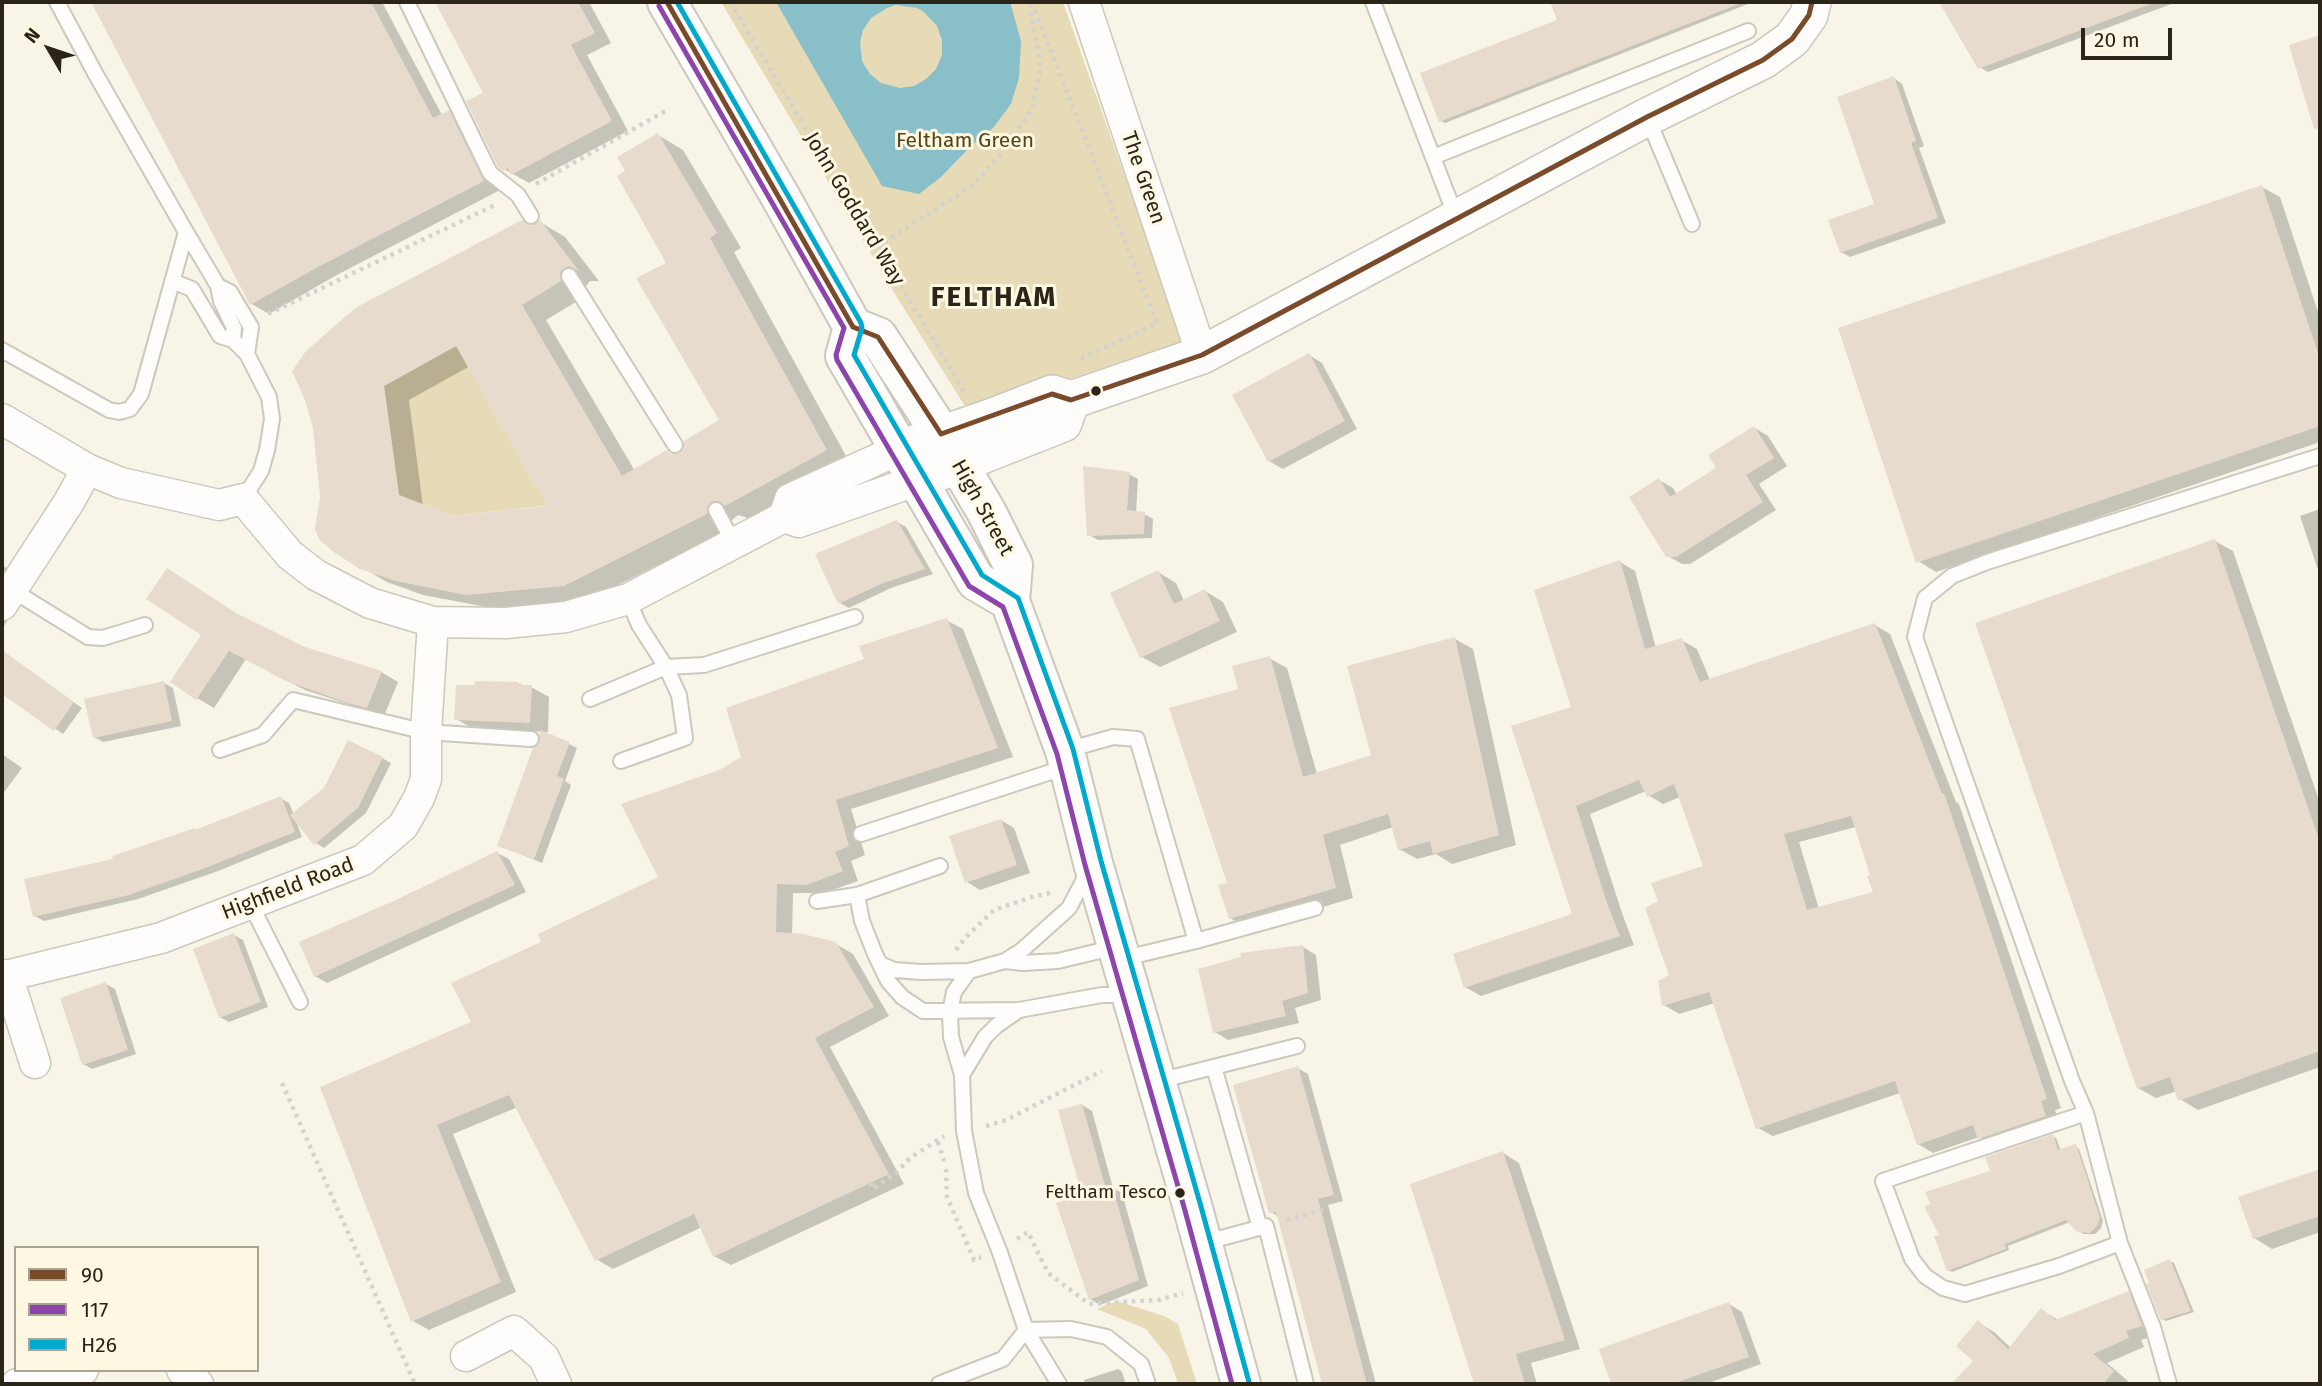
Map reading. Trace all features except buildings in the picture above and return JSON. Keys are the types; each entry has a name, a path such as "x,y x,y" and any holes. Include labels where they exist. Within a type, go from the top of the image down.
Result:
{"main road":[{"path":"667,2 853,327"},
{"name":"High Street","path":"1010,601 976,581 845,356 853,327 878,337 950,449 1013,565 1010,601 1067,758 1118,953 1133,997 1241,1384"}],"street":[{"name":"The Green","path":"1084,2 1202,355"},
{"path":"2,419 87,468 121,483 219,505 243,499 290,555 316,575 370,603 433,622 506,623 566,617 628,599 662,583 733,542 784,517 790,499 909,465 950,449 993,417 1052,394 1071,400 1202,355 1647,117 1763,60 1792,40 1809,15 1812,2"},
{"path":"7,598 69,502 87,468"},
{"name":"Highfield Road","path":"4,976 161,938 363,860 403,827 426,779 433,622"},
{"path":"4,976 35,1063"},
{"path":"466,1356 514,1331 544,1358 556,1384"},
{"path":"17,1384 74,1372"},
{"path":"184,1372 198,1384"}],"lane":[{"path":"57,2 218,286 221,301 234,328 233,340"},
{"path":"407,2 490,173 518,195 531,216"},
{"path":"1373,2 1457,219"},
{"path":"1433,157 1748,31"},
{"path":"1647,117 1692,224"},
{"path":"2,350 109,410 119,412 130,409 141,394 186,232"},
{"path":"569,276 675,446"},
{"path":"172,281 192,289 220,336 233,340 247,354 269,397 272,419 267,450 261,471 243,499"},
{"path":"218,286 230,292 251,327 247,354"},
{"path":"2169,1384 2153,1327 2120,1243 2086,1113 2072,1081 1915,637 1925,598 1952,576 1987,562 2320,456"},
{"path":"716,510 733,542"},
{"path":"7,598 88,637 103,638 145,625"},
{"path":"621,761 685,738 679,695 666,667 639,625 628,599"},
{"path":"590,699 666,667 704,665 855,617"},
{"path":"220,750 263,735 293,700 426,732 531,739"},
{"path":"861,834 1067,758 1113,737 1137,739 1196,941"},
{"path":"1005,961 1069,908 1093,863"},
{"path":"817,901 857,895 940,866"},
{"path":"857,895 862,922 888,981 902,997 923,1011 1018,1010 1102,995 1120,994 1133,997"},
{"path":"250,904 300,1002"},
{"path":"880,964 894,970 969,971 1005,961 1023,963 1065,960 1196,941 1315,908"},
{"path":"969,971 954,992 950,1012 951,1037 962,1075 964,1131 976,1193 1026,1330 1059,1384"},
{"path":"962,1075 985,1037 1018,1010"},
{"path":"1157,1082 1297,1046"},
{"path":"1214,1067 1263,1227 1306,1384"},
{"path":"2086,1113 1883,1181 1912,1259 1925,1276 1943,1288 1965,1294 2059,1266 2120,1243"},
{"path":"1202,1243 1263,1227"},
{"path":"1026,1330 1071,1329 1107,1337 1141,1364 1148,1384"},
{"path":"939,1384 1003,1359 1026,1330"}],"path":[{"name":"John Goddard Way","path":"730,2 968,397"},
{"path":"877,247 972,186 1006,148 1032,109 1041,67 1030,2"},
{"path":"1030,2 1157,323 1072,362"},
{"path":"248,322 518,195 669,109"},
{"path":"946,1135 1006,1120 1102,1071"},
{"path":"282,1083 415,1384"},
{"path":"938,1142 946,1167 947,1197 974,1260 999,1250 1028,1233 1048,1273 1089,1304 1158,1300 1213,1283"},
{"path":"1263,1227 1325,1209"}],"green space":[{"name":"Feltham Green","path":"721,2 1063,2 1183,341 969,413"},
{"path":"483,331 468,366 535,485 552,505 453,516 399,495 384,386"},
{"path":"1120,1302 1164,1316 1178,1324 1197,1384 1178,1384 1169,1358 1146,1329 1097,1309"}],"water":[{"path":"776,2 1010,2 1021,41 1019,78 1011,104 993,128 919,194 882,186","holes":["896,5 917,8 937,26 942,40 942,55 936,69 914,86 900,88 881,83 870,74 862,61 860,42 863,30 871,18 887,8"]}],"transit line":[{"name":"90","path":"667,2 853,327 878,337 941,434 1052,394 1071,400 1202,355 1647,117 1763,60 1792,39 1809,15 1812,2"},
{"name":"H26","path":"677,2 861,323 854,355 982,575 1018,598 1073,749 1101,861 1249,1382"},
{"name":"117","path":"659,6 844,328 837,360 969,586 1003,607 1057,754 1085,865 1232,1384"}],"place":[{"name":"Feltham Tesco","path":"1180,1193"}],"district":[{"name":"FELTHAM","path":"994,298"}]}
